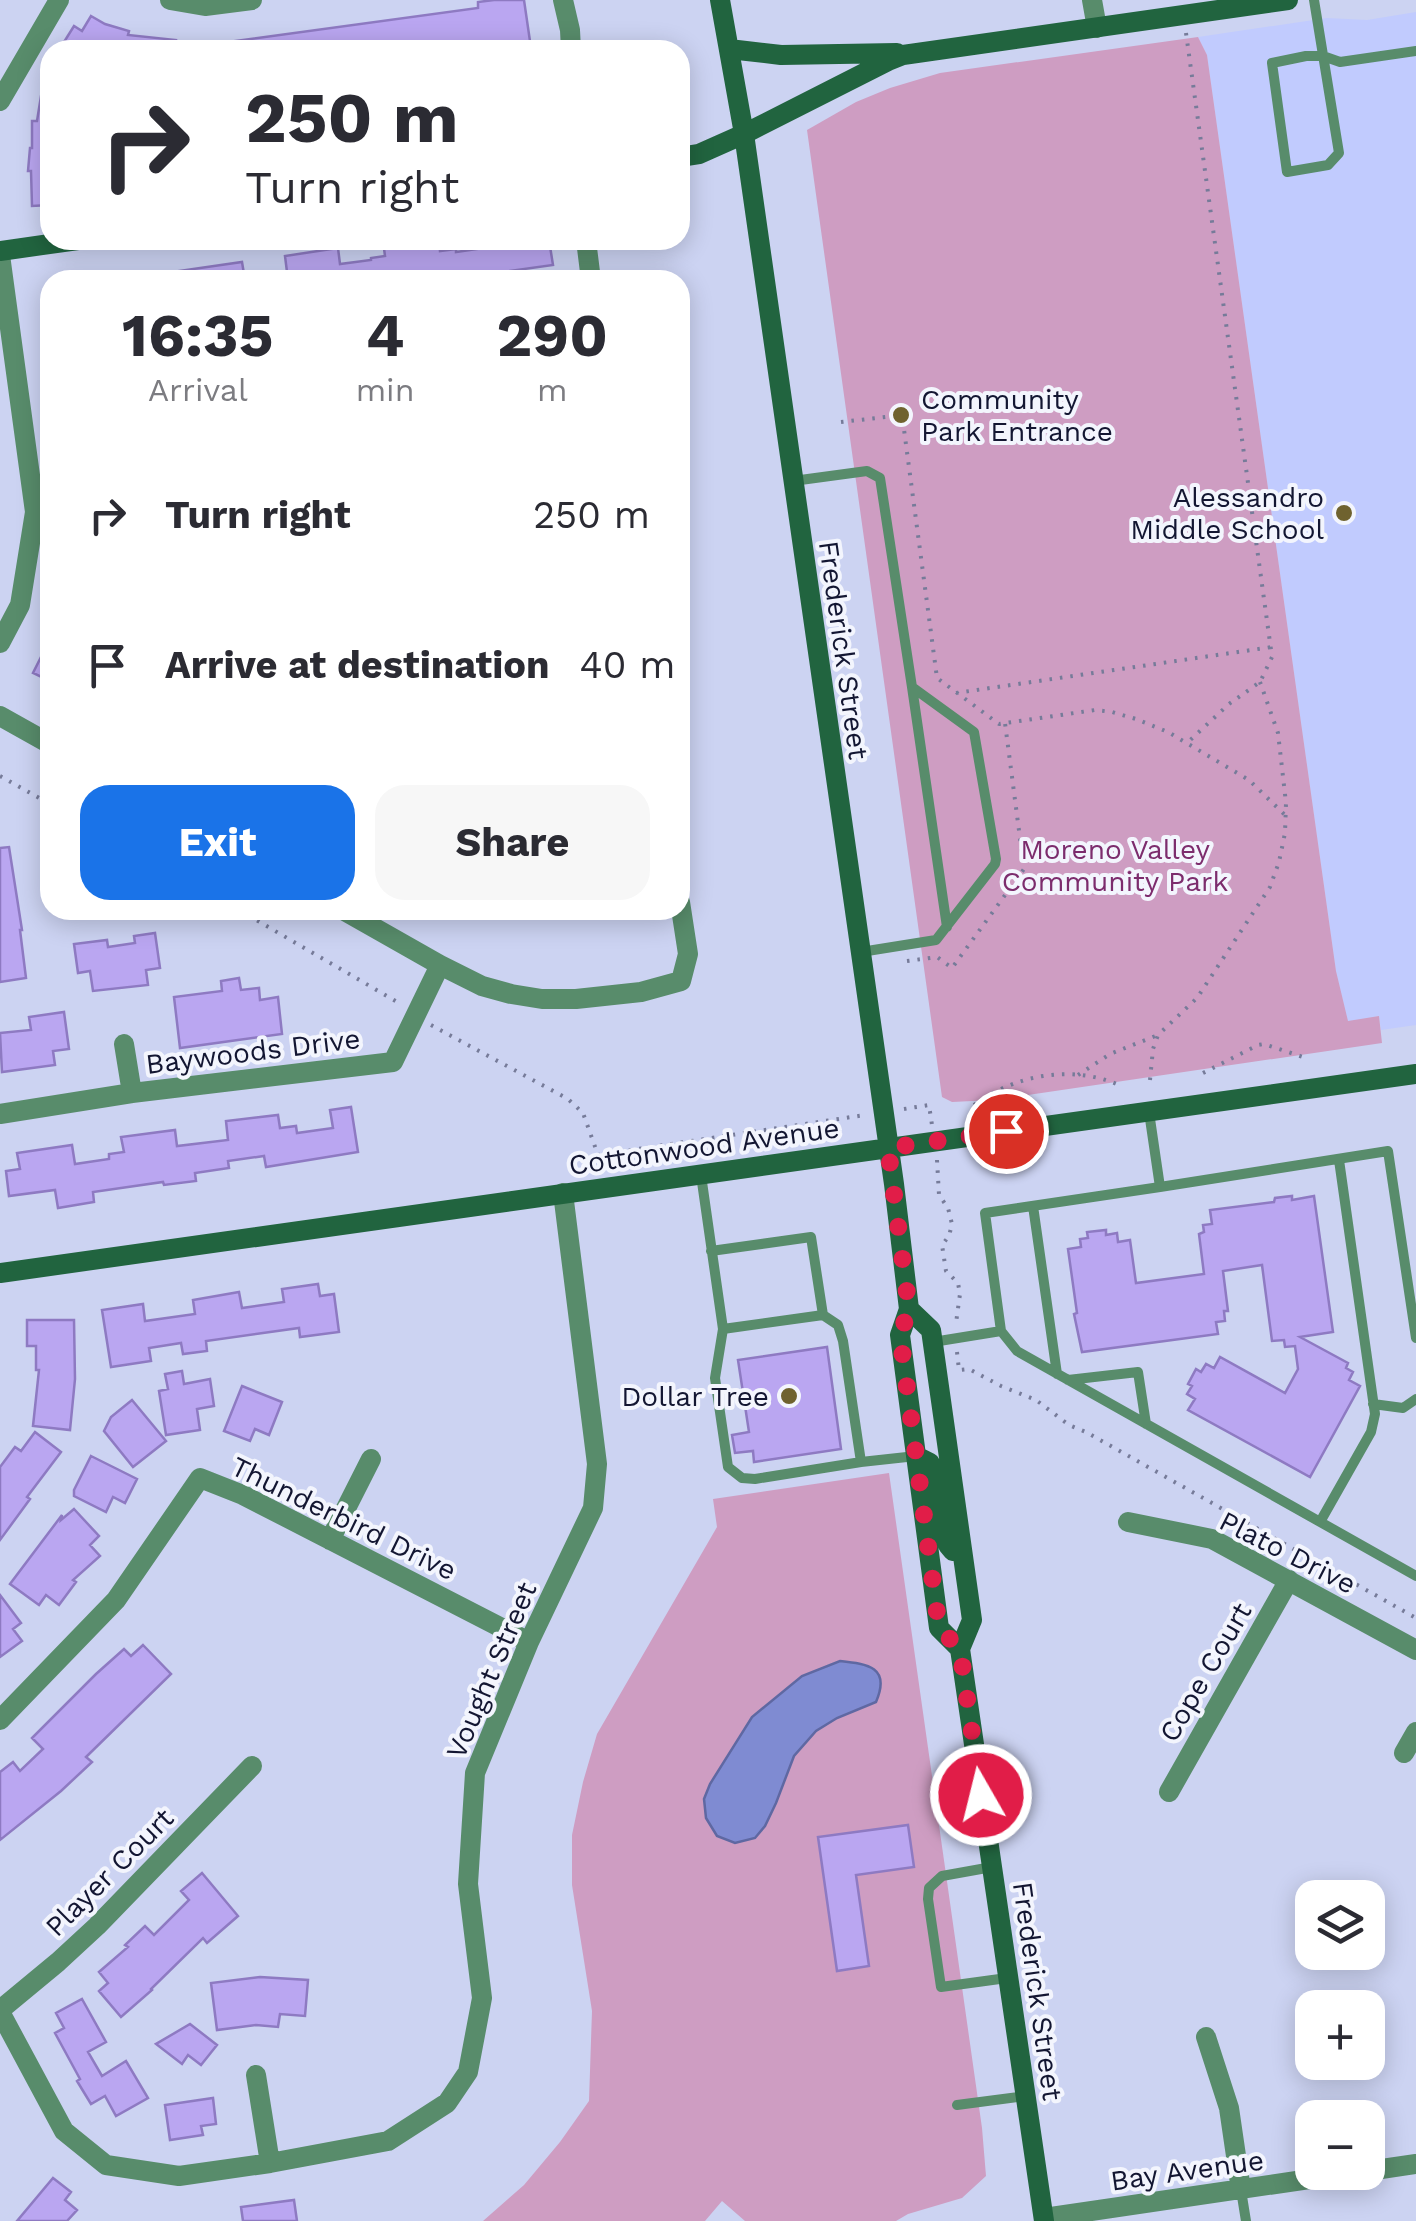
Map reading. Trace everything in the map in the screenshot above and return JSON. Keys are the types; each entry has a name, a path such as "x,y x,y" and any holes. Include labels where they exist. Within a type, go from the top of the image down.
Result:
{"main road":[{"name":"Frederick Street","path":"720,0 744,134 888,1148 909,1309 900,1335 939,1628 960,1649"},
{"path":"730,48 781,54 914,52 1288,0"},
{"path":"690,155 744,134 888,60 914,52"},
{"path":"0,253 40,246"},
{"name":"Cottonwood Avenue","path":"0,1273 1416,1074"},
{"name":"Frederick Street","path":"909,1309 931,1330 972,1620 960,1649 1025,2096 1038,2220"},
{"path":"916,1456 930,1463 948,1544 964,1564"}],"street":[{"path":"0,101 60,0"},
{"path":"170,0 206,6 252,0"},
{"path":"563,0 569,40"},
{"path":"1092,0 1097,28"},
{"path":"0,253 40,494"},
{"path":"0,643 20,606 40,524"},
{"path":"0,716 40,738"},
{"path":"361,920 482,986 542,999 576,999 642,992 681,981 688,954 683,920"},
{"name":"Baywoods Drive","path":"0,1114 132,1093 393,1062 440,965"},
{"name":"Baywoods Drive","path":"124,1044 132,1093"},
{"name":"Vought Street","path":"0,2011 64,2131 106,2165 179,2176 270,2163 388,2141 447,2103 468,2072 482,1998 468,1884 475,1773 529,1642 593,1508 597,1464 563,1194"},
{"path":"330,1540 370,1459"},
{"name":"Thunderbird Drive","path":"0,1720 116,1600 200,1478 243,1496 529,1642"},
{"name":"Plato Drive","path":"1128,1522 1212,1539 1416,1650"},
{"name":"Cope Court","path":"1169,1792 1289,1580"},
{"path":"1404,1752 1416,1732"},
{"name":"Player Court","path":"0,2011 97,1926 252,1766"},
{"path":"1206,2038 1229,2108 1241,2190"},
{"path":"256,2074 270,2163"},
{"path":"1385,2169 1416,2164"},
{"name":"Bay Avenue","path":"1038,2220 1295,2182"}],"lane":[{"path":"1314,0 1323,56 1339,152 1328,164 1288,172 1272,63 1306,56 1323,56 1340,62 1416,51"},
{"path":"792,482 867,471 880,478 947,928"},
{"path":"860,952 936,940 995,864 974,732 912,687"},
{"path":"1149,1111 1160,1188"},
{"path":"1416,1338 1388,1152 985,1213 1001,1332 1017,1351 1416,1576"},
{"path":"1320,1522 1372,1432 1375,1414 1339,1160"},
{"path":"701,1174 723,1329 715,1378 728,1467 742,1478 754,1479 916,1456"},
{"path":"1033,1206 1057,1374"},
{"path":"711,1251 811,1237 823,1315"},
{"path":"723,1329 823,1315 838,1325 861,1462"},
{"path":"932,1342 1001,1332"},
{"path":"1068,1380 1138,1372 1146,1424"},
{"path":"1373,1404 1403,1408 1416,1400"},
{"path":"992,1867 942,1876 929,1888 928,1899 941,1988 1007,1978"},
{"path":"958,2105 1025,2096"},
{"path":"1241,2190 1246,2221"}],"path":[{"path":"1186,33 1272,647 1269,668 1260,682 1187,743"},
{"path":"842,422 895,416 903,422 937,678 999,724 1094,710 1112,712 1168,732 1250,780 1286,816"},
{"path":"956,692 1272,647"},
{"path":"1078,1074 1110,1054 1158,1035 1196,998 1270,887 1279,862 1286,803 1278,733 1260,682"},
{"path":"0,776 40,798"},
{"path":"256,920 399,1004"},
{"path":"436,1027 568,1099 583,1112 598,1155 838,1120"},
{"path":"1150,1080 1158,1035"},
{"path":"1203,1073 1258,1044 1306,1058"},
{"path":"974,1105 1019,1082 1045,1076 1078,1074 1119,1084"},
{"path":"939,1177 939,1195 952,1224 942,1244 946,1271 958,1283 960,1294 956,1321 959,1370 970,1369 1036,1400 1069,1424 1416,1618"}],"shaded area":[{"name":"Alessandro Middle School","path":"1416,12 1416,1025 1381,1030 1379,1016 1348,1022 1336,971 1207,55 1198,37 1327,18 1367,20"},
{"path":"840,1661 868,1666 879,1674 876,1702 816,1731 794,1756 776,1803 755,1838 735,1843 717,1836 706,1818 704,1799 752,1717 802,1676"}],"green space":[{"name":"Moreno Valley Community Park","path":"1198,37 1207,55 1336,971 1348,1021 1379,1016 1382,1043 993,1100 952,1102 942,1097 807,130 856,102 940,73"},
{"path":"889,1473 986,2176 962,2198 896,2221 745,2221 722,2201 705,2221 483,2221 524,2185 589,2101 592,2011 572,1885 572,1835 597,1734 717,1527 713,1499"}],"building":[{"path":"524,0 530,40 242,40 478,8 478,2"},
{"path":"91,16 129,31 128,35 176,40 65,40 74,26 82,31"},
{"path":"40,102 40,206 32,206 28,171 32,121 37,121"},
{"path":"338,250 340,264 385,256 384,250 551,250 553,265 517,270 287,270 285,256"},
{"path":"242,262 243,270 186,270"},
{"path":"9,847 26,978 0,982 0,848"},
{"path":"155,933 160,968 146,970 148,985 93,991 90,971 78,973 74,944 107,940 108,947 135,943 134,936"},
{"path":"239,978 241,990 259,988 260,1000 278,997 282,1034 180,1048 174,997 222,991 221,981"},
{"path":"64,1012 69,1049 53,1051 55,1065 2,1072 0,1033 31,1030 29,1017"},
{"path":"351,1107 358,1152 266,1167 264,1156 228,1161 229,1168 195,1173 196,1181 93,1192 94,1202 58,1208 55,1190 9,1196 6,1171 20,1169 17,1153 72,1145 75,1164 109,1159 109,1154 124,1152 121,1137 175,1130 177,1146 228,1140 226,1121 278,1115 280,1128 296,1126 297,1133 333,1128 330,1110"},
{"path":"1292,1196 1292,1200 1314,1196 1333,1332 1300,1337 1348,1363 1346,1368 1353,1372 1349,1380 1360,1386 1310,1477 1188,1410 1195,1399 1187,1394 1192,1386 1188,1384 1196,1369 1201,1372 1206,1364 1214,1368 1220,1357 1285,1393 1298,1369 1295,1346 1285,1347 1284,1340 1272,1341 1262,1265 1223,1271 1228,1311 1224,1311 1225,1321 1216,1322 1218,1334 1082,1352 1068,1249 1081,1247 1080,1239 1088,1238 1087,1232 1106,1230 1106,1235 1117,1233 1118,1242 1130,1240 1136,1283 1204,1274 1199,1234 1204,1232 1203,1225 1212,1224 1210,1210"},
{"path":"318,1284 320,1296 334,1294 339,1332 300,1337 299,1328 206,1341 207,1351 183,1354 181,1343 149,1348 151,1361 111,1367 102,1310 143,1304 145,1321 195,1314 193,1300 239,1292 242,1308 284,1302 282,1289"},
{"path":"27,1320 74,1320 75,1379 70,1430 33,1426 39,1370 36,1346 27,1346"},
{"name":"Dollar Tree","path":"827,1347 841,1449 754,1462 753,1451 735,1453 732,1435 749,1432 738,1360"},
{"path":"182,1371 184,1384 210,1379 214,1406 197,1409 200,1430 166,1435 159,1391 168,1389 165,1374"},
{"path":"242,1386 282,1402 269,1435 255,1429 250,1441 224,1431"},
{"path":"132,1400 166,1441 133,1467 104,1431 111,1417"},
{"path":"35,1432 61,1452 0,1540 0,1467 15,1447 21,1451"},
{"path":"91,1456 137,1479 125,1503 113,1497 106,1512 74,1496"},
{"path":"74,1509 99,1536 90,1545 100,1556 73,1580 76,1582 59,1605 46,1595 39,1605 10,1584 62,1515 61,1520"},
{"path":"0,1595 21,1623 13,1629 22,1641 0,1657"},
{"path":"143,1645 171,1674 86,1757 92,1762 0,1840 0,1772 13,1762 20,1771 43,1749 32,1738 124,1649 131,1656"},
{"path":"908,1825 914,1867 856,1875 869,1966 837,1971 818,1837"},
{"path":"202,1873 238,1916 207,1943 203,1938 121,2017 99,1991 108,1983 99,1972 145,1926 154,1935 189,1900 181,1891"},
{"path":"260,1977 308,1980 305,2016 280,2014 278,2027 256,2025 217,2030 211,1983"},
{"path":"82,1999 106,2042 88,2052 102,2076 126,2061 148,2098 116,2116 105,2096 91,2104 55,2033 64,2028 56,2013"},
{"path":"190,2024 217,2045 201,2065 188,2055 182,2064 156,2044"},
{"path":"213,2098 216,2124 201,2126 203,2135 170,2140 165,2105"},
{"path":"53,2178 71,2192 65,2200 77,2210 67,2221 17,2221"},
{"path":"294,2200 297,2221 243,2221 241,2207"}],"place":[{"name":"Community Park Entrance","path":"901,415"},
{"name":"Alessandro Middle School","path":"1344,513"},
{"name":"Dollar Tree","path":"789,1396"}],"route":[{"path":"981,1795 960,1649 939,1628 900,1335 909,1309 888,1148 1006,1131"}]}
